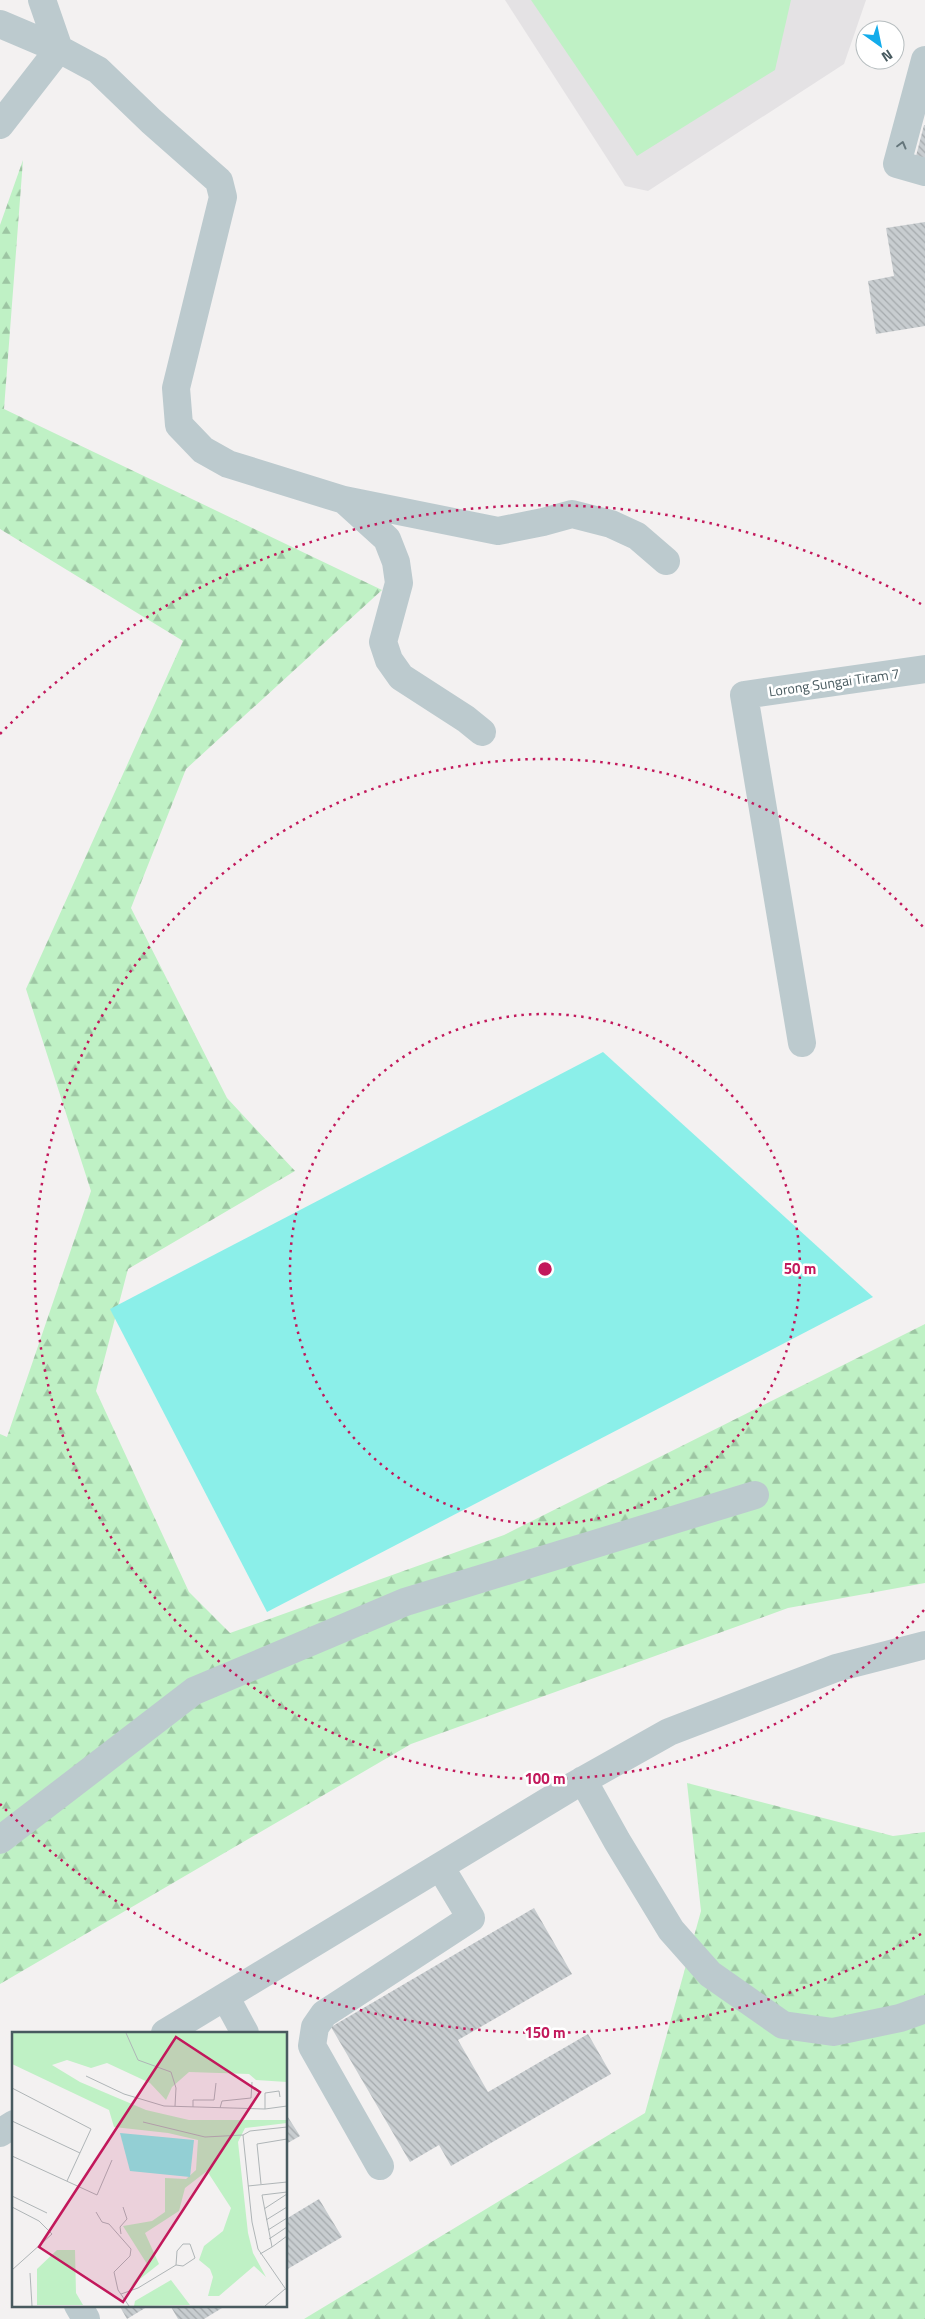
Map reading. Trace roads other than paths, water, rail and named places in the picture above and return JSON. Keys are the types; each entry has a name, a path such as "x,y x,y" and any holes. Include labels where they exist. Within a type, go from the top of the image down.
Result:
{"street":[{"path":"42,0 59,49"},
{"path":"0,24 59,49 98,70 151,121 219,181 223,197 176,388 179,425 203,450 228,464 344,500 498,531 572,514 611,524 637,536 666,561"},
{"path":"0,125 59,49"},
{"path":"925,60 897,164 925,172"},
{"path":"344,500 387,539 396,562 400,583 383,642 389,660 401,677 466,719 482,732"},
{"name":"Lorong Sungai Tiram 7","path":"802,1043 744,695 925,669"},
{"path":"0,1840 194,1691 406,1602 755,1495"},
{"path":"167,2032 226,1998 583,1780 679,1728 836,1668 925,1645"},
{"path":"583,1780 617,1841 671,1930 710,1974 783,2025 833,2032 900,2018 925,2009"},
{"path":"380,2166 312,2046 315,2027 324,2014 471,1918 440,1868"},
{"path":"226,1998 243,2032"},
{"path":"0,2133 12,2125"},
{"path":"79,2306 86,2319"}],"water":[{"path":"603,1052 873,1297 267,1612 110,1309"}]}
